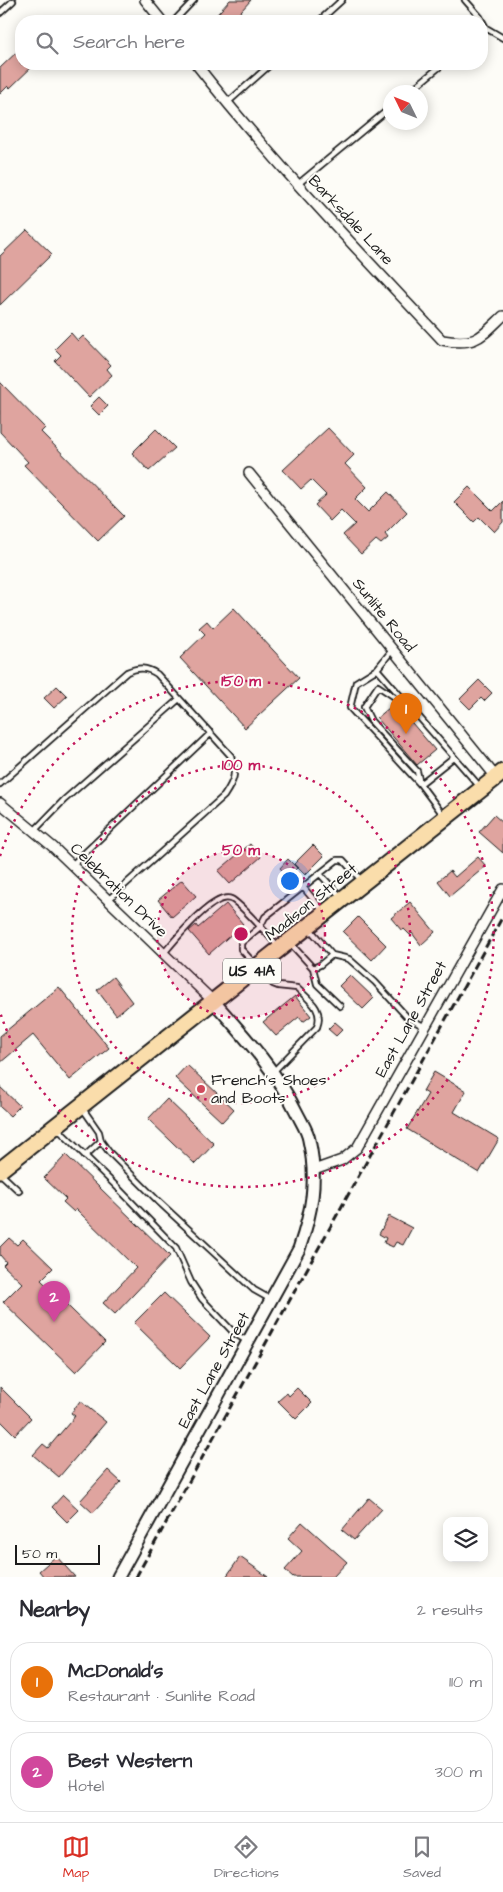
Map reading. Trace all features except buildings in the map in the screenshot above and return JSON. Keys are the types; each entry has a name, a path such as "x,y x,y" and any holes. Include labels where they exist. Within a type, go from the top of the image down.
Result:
{"main road":[{"name":"Madison Street","path":"0,1171 500,774"}],"street":[{"path":"145,0 157,15"},
{"name":"Barksdale Lane","path":"201,70 297,185 442,340 458,343 478,340 503,316"},
{"name":"Sunlite Road","path":"248,473 392,649 500,774"},
{"name":"Celebration Drive","path":"0,803 72,865 214,1002"},
{"name":"East Lane Street","path":"314,1170 342,1160 357,1148 503,889"},
{"name":"East Lane Street","path":"118,1577 299,1249 307,1227 314,1170 309,1138 286,1090 249,1042 214,1002"}],"lane":[{"path":"180,15 194,0"},
{"path":"326,15 342,0"},
{"path":"465,0 478,15"},
{"path":"0,13 12,1"},
{"path":"488,31 503,38"},
{"path":"227,103 264,70"},
{"path":"418,85 436,70"},
{"path":"297,185 383,114"},
{"path":"392,649 377,669 356,682 350,708 420,784 445,818"},
{"path":"0,784 127,672 136,668 148,668 157,674 231,756 235,768 232,783 224,796 108,900"},
{"path":"377,669 482,788"},
{"path":"412,709 378,686 364,707 371,721 417,771 420,784"},
{"path":"34,831 64,800 180,699"},
{"path":"72,865 211,734"},
{"path":"420,784 454,757"},
{"path":"272,1072 317,1027 320,1020 318,1011 315,1005 297,988 273,984 256,968 241,949 241,943 260,927 265,918 338,860 343,860 363,882"},
{"path":"320,874 342,899"},
{"path":"303,887 325,913"},
{"path":"164,954 183,929 198,916 222,899 231,899 260,927 313,968 318,984 340,1006"},
{"path":"308,927 332,955 349,959 375,982 407,1017 425,1027"},
{"path":"313,968 332,955"},
{"path":"82,1106 109,1152 158,1201 254,1290 271,1300"},
{"path":"55,1126 176,1248 191,1282 202,1299 234,1333 248,1342"},
{"path":"86,1156 101,1141"},
{"path":"0,1171 19,1191"}],"railway":[{"path":"136,1577 503,916"}],"place":[{"name":"McDonald's","path":"406,734"},
{"name":"French's Shoes and Boots","path":"201,1089"},
{"name":"Best Western","path":"54,1322"}]}
